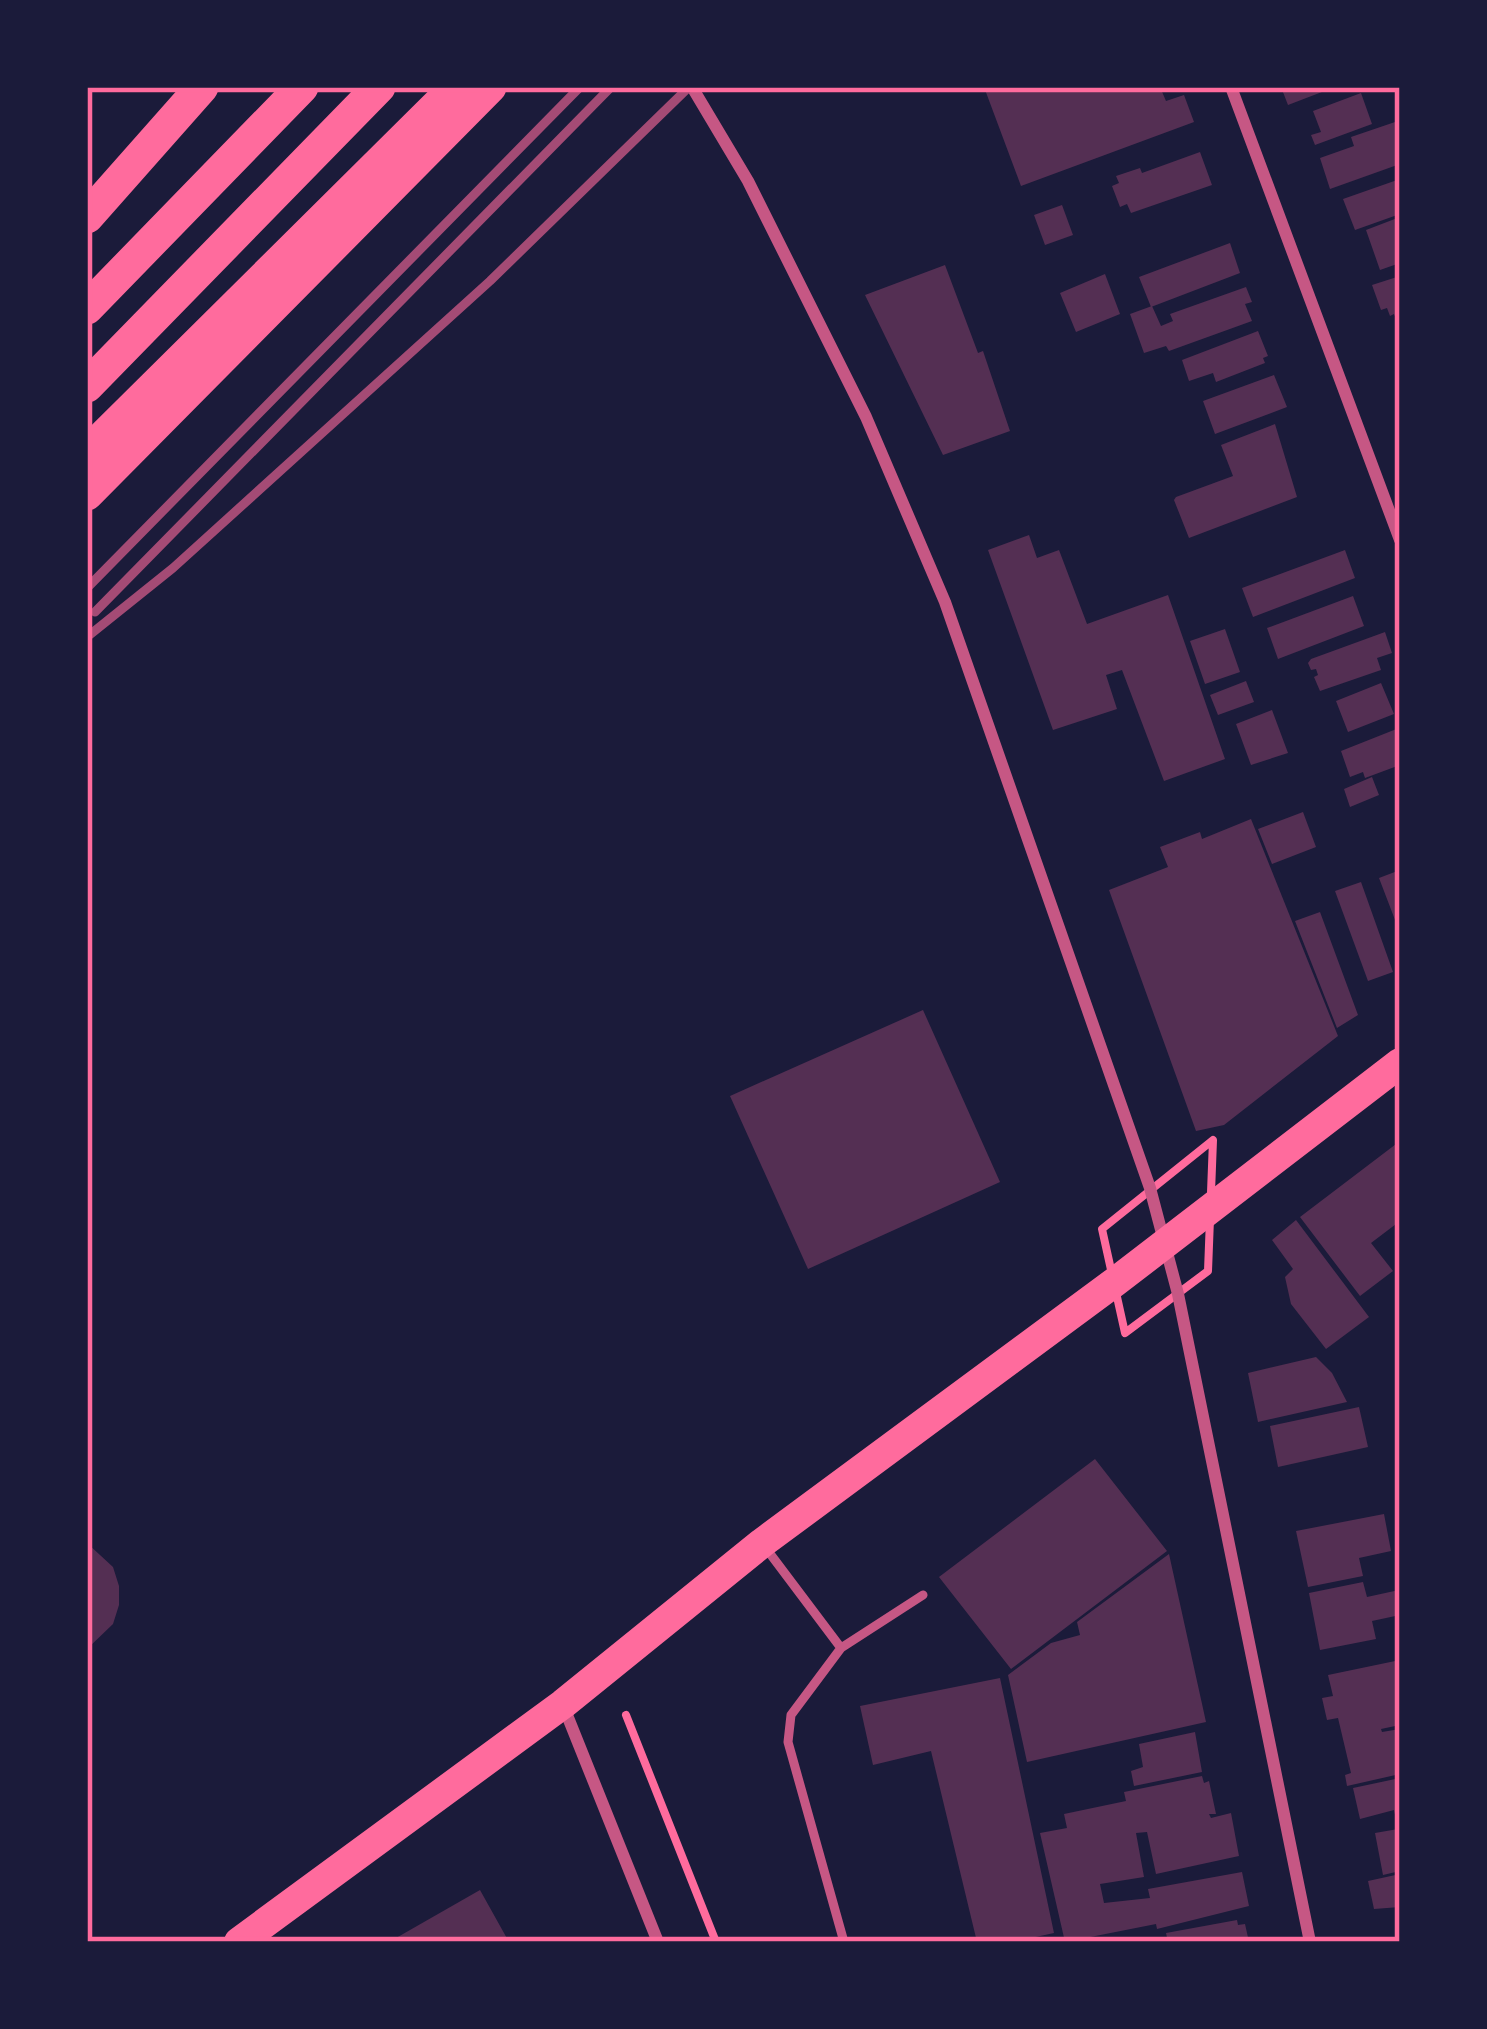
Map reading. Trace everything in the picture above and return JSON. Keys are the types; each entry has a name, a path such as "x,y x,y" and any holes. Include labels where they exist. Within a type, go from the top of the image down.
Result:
{"highway":[{"path":"87,194 200,87"},
{"path":"87,217 200,87"},
{"path":"87,308 302,87"},
{"path":"87,386 379,87"},
{"path":"87,453 456,87"},
{"path":"87,494 490,87"}],"main road":[{"path":"239,1942 563,1704 762,1543 1400,1063"}],"street":[{"path":"692,87 748,182 855,395 945,602 1150,1188 1178,1294 1310,1942"},
{"path":"1231,87 1400,539"},
{"path":"563,1704 658,1942"}],"lane":[{"path":"762,1543 841,1648"},
{"path":"844,1942 788,1742 791,1715 841,1648 923,1594"}],"path":[{"path":"626,1715 716,1942"}],"building":[{"path":"984,87 1160,87 1166,101 1184,95 1194,122 1021,186"},
{"path":"1281,87 1335,87 1288,105"},
{"path":"1361,93 1372,124 1315,145 1311,135 1321,132 1313,111"},
{"path":"1395,122 1400,164 1330,189 1320,158 1354,146 1351,137"},
{"path":"1200,152 1212,185 1131,213 1127,204 1120,207 1112,186 1119,183 1116,176 1140,168 1142,173"},
{"path":"1400,179 1400,214 1355,230 1343,199"},
{"path":"1062,205 1073,235 1045,245 1034,215"},
{"path":"1400,217 1400,263 1380,270 1366,230"},
{"path":"1230,243 1240,273 1151,307 1139,277"},
{"path":"945,265 978,353 983,351 1010,431 943,455 865,295"},
{"path":"1105,274 1120,314 1076,332 1060,293"},
{"path":"1400,276 1400,328 1394,314 1390,316 1387,308 1381,310 1372,285"},
{"path":"1246,287 1252,302 1245,304 1252,321 1169,351 1166,346 1144,353 1130,314 1152,306 1161,326 1173,321 1170,314"},
{"path":"1258,331 1268,356 1263,358 1265,363 1216,382 1213,373 1189,381 1182,360"},
{"path":"1274,375 1287,407 1215,434 1203,401"},
{"path":"1275,424 1297,497 1189,538 1176,497 1233,476 1221,445"},
{"path":"1029,535 1037,558 1059,550 1087,624 1168,595 1225,759 1164,781 1122,670 1106,675 1117,709 1053,730 988,550"},
{"path":"1345,550 1355,578 1253,617 1242,588"},
{"path":"1353,596 1364,626 1278,659 1267,628"},
{"path":"1225,629 1240,672 1205,684 1190,641"},
{"path":"1385,632 1392,653 1377,658 1381,670 1320,691 1316,669 1311,670 1308,663 1311,659"},
{"path":"1246,681 1254,702 1218,715 1210,695"},
{"path":"1381,683 1394,714 1348,732 1336,701"},
{"path":"1272,710 1288,753 1251,765 1236,724"},
{"path":"1399,728 1400,765 1365,778 1363,772 1350,777 1341,751"},
{"path":"1372,777 1379,795 1350,807 1344,789"},
{"path":"1303,812 1316,847 1272,864 1258,829"},
{"path":"1251,819 1338,1036 1224,1125 1196,1131 1109,890 1168,867 1160,847 1200,832 1202,839"},
{"path":"1400,870 1400,933 1379,878"},
{"path":"1361,882 1393,972 1368,981 1335,891"},
{"path":"1320,912 1358,1015 1337,1028 1295,921"},
{"path":"923,1010 1000,1182 808,1269 730,1096"},
{"path":"1400,1141 1400,1221 1371,1243 1393,1271 1360,1296 1300,1217"},
{"path":"1296,1220 1369,1317 1326,1349 1291,1304 1285,1277 1293,1269 1272,1240"},
{"path":"1316,1357 1332,1373 1347,1402 1258,1422 1248,1373"},
{"path":"1359,1407 1368,1447 1278,1467 1270,1426"},
{"path":"1095,1459 1167,1551 1011,1669 939,1577"},
{"path":"1384,1514 1391,1551 1359,1558 1363,1576 1308,1587 1296,1531"},
{"path":"87,1543 113,1567 119,1605 113,1624 87,1649"},
{"path":"1169,1554 1206,1722 1027,1762 1008,1675 1051,1643 1080,1635 1077,1622"},
{"path":"1363,1582 1367,1597 1399,1590 1400,1615 1372,1621 1376,1639 1320,1650 1309,1593"},
{"path":"1400,1660 1400,1725 1381,1729 1400,1729 1400,1774 1347,1786 1345,1775 1351,1773 1338,1718 1327,1720 1322,1698 1333,1696 1328,1675"},
{"path":"1000,1678 1054,1933 1013,1942 977,1942 931,1751 873,1765 860,1706"},
{"path":"1195,1732 1202,1772 1134,1786 1131,1771 1143,1767 1139,1744"},
{"path":"1202,1776 1204,1783 1209,1781 1216,1814 1209,1814 1211,1818 1231,1813 1239,1856 1156,1874 1147,1832 1136,1833 1144,1877 1100,1884 1104,1903 1150,1898 1148,1889 1242,1872 1249,1906 1157,1929 1156,1924 1065,1942 1040,1833 1067,1828 1064,1814 1126,1801 1124,1792"},
{"path":"1400,1778 1400,1871 1383,1875 1375,1833 1398,1829 1394,1810 1360,1819 1353,1788"},
{"path":"1400,1874 1400,1907 1374,1909 1368,1881"},
{"path":"480,1890 509,1942 389,1942"},
{"path":"1237,1920 1238,1925 1245,1924 1249,1942 1168,1942 1166,1933"}],"railway":[{"path":"87,588 580,87"},
{"path":"95,612 611,87"},
{"path":"87,637 173,568 490,281 689,87"}]}
